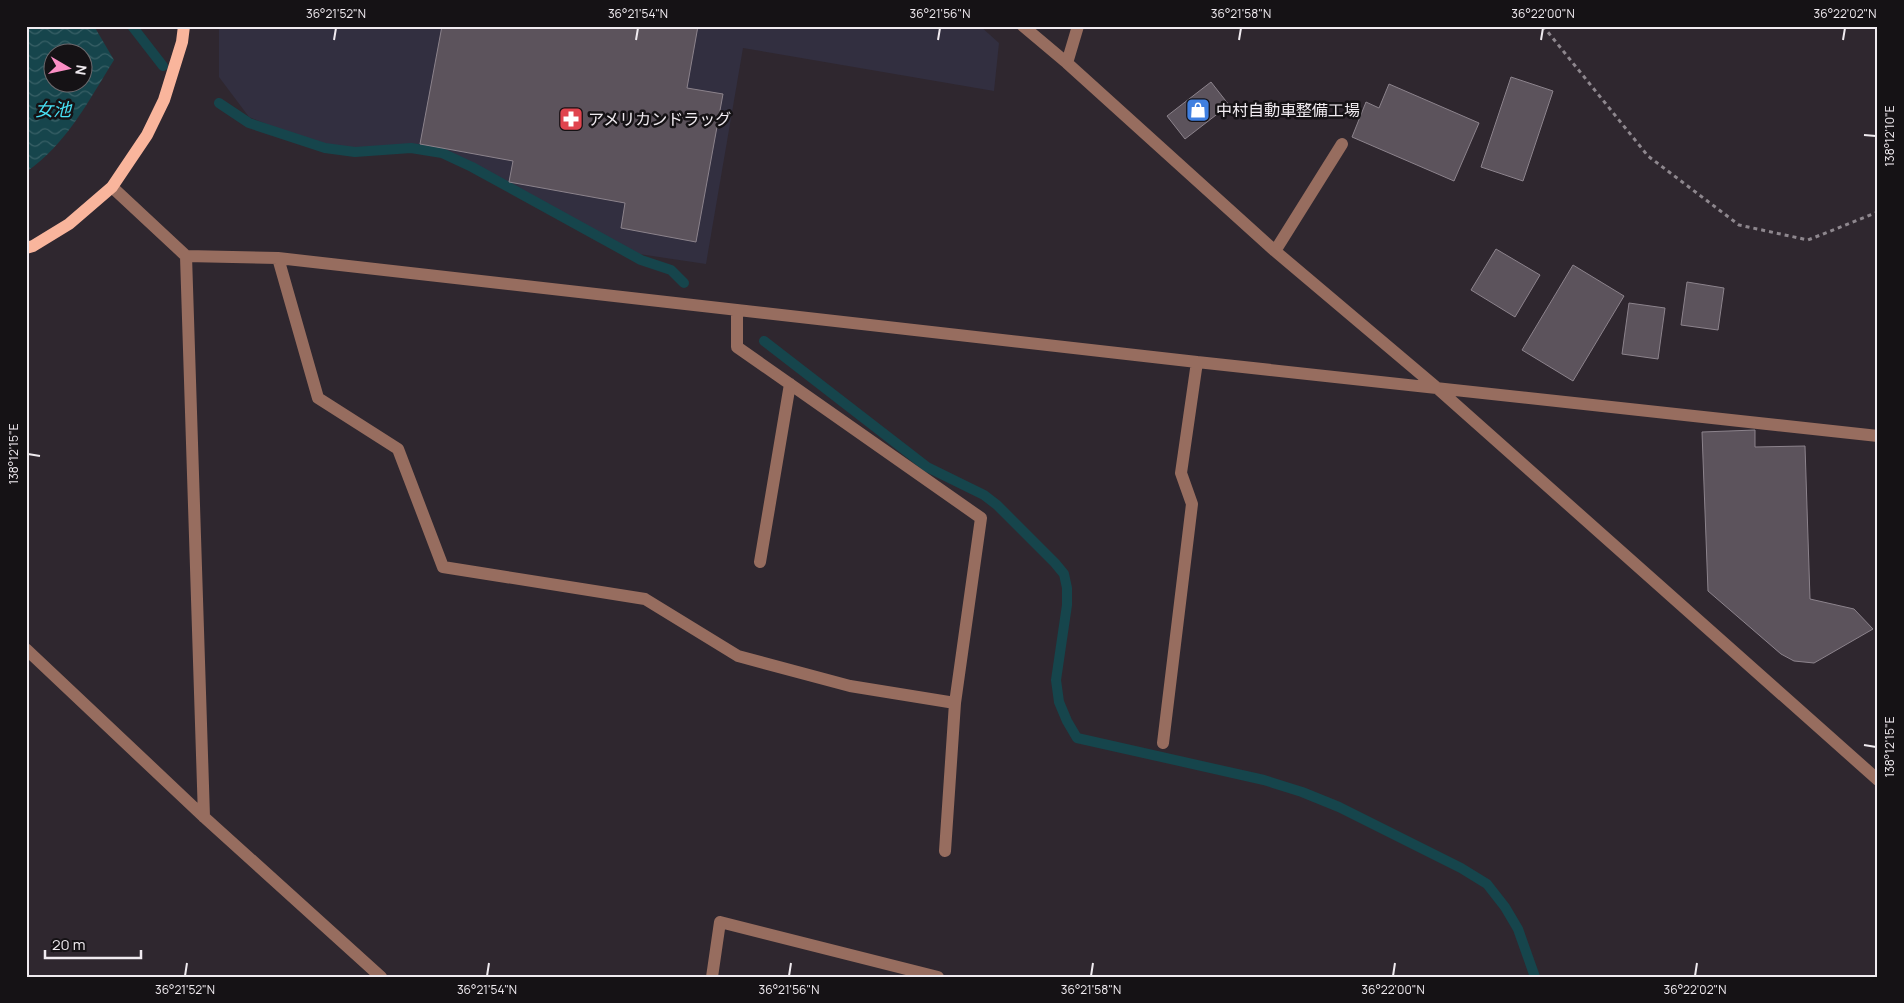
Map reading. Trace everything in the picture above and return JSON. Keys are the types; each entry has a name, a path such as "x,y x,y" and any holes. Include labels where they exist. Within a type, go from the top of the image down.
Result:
{"main road":[{"path":"26,248 33,246 70,224 112,187 147,135 164,100 182,42 184,26"}],"street":[{"path":"1023,26 1067,63 1275,250 1436,387 1878,780"},
{"path":"1067,63 1078,26"},
{"path":"1275,250 1342,144"},
{"path":"112,187 186,256 278,258 1196,362 1878,436"},
{"path":"186,256 204,817"},
{"path":"278,258 318,398 398,449 443,567 645,599 738,656 850,686 955,703"},
{"path":"737,310 737,347 981,518 955,703 945,851"},
{"path":"1163,743 1192,504 1181,473 1196,362"},
{"path":"760,562 790,384"},
{"path":"26,649 204,817 380,977"},
{"path":"712,977 720,922 938,977"}],"path":[{"path":"1543,26 1648,156 1739,225 1808,240 1878,212"}],"shaded area":[{"path":"219,26 980,26 999,43 994,91 743,48 706,264 639,254 473,165 443,151 411,145 354,149 325,144 288,133 249,117 219,77"}],"water":[{"name":"女池","path":"26,26 94,26 114,60 76,121 53,149 26,172"}],"building":[{"name":"アメリカンドラッグ","path":"442,26 698,26 687,88 723,94 696,242 621,228 625,203 509,182 513,161 420,144"},
{"path":"1511,77 1553,91 1523,181 1481,167"},
{"path":"1211,82 1229,105 1185,139 1167,116"},
{"path":"1389,84 1479,123 1454,181 1352,137 1366,102 1379,108"},
{"path":"1496,249 1540,275 1515,317 1471,290"},
{"path":"1573,265 1624,296 1573,381 1522,350"},
{"path":"1687,282 1724,288 1718,330 1681,325"},
{"path":"1629,303 1665,308 1658,359 1622,354"},
{"path":"1755,430 1755,447 1805,446 1810,599 1854,609 1873,629 1814,663 1794,661 1781,654 1708,591 1702,432"}],"waterway":[{"path":"132,26 163,66"},
{"path":"219,103 249,123 325,148 355,152 411,148 442,153 472,167 641,260 671,270 684,283"},
{"path":"764,341 927,467 984,495 997,505 1064,574 1067,588 1067,605 1056,680 1059,702 1077,738 1264,780 1302,792 1339,807 1461,868 1487,884 1505,907 1518,929 1535,977"}],"place":[{"name":"中村自動車整備工場","path":"1198,110"},
{"name":"アメリカンドラッグ","path":"571,119"}]}
